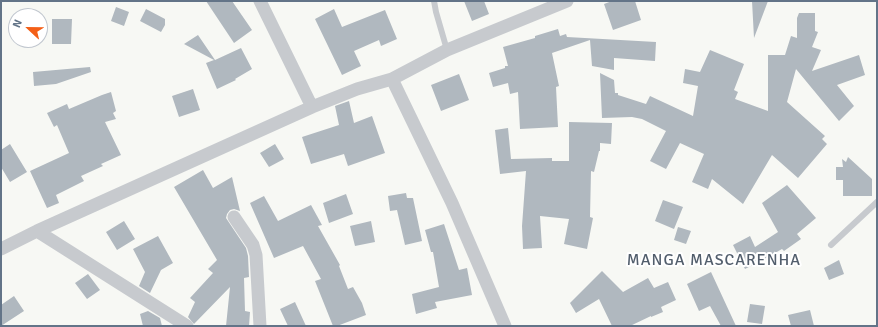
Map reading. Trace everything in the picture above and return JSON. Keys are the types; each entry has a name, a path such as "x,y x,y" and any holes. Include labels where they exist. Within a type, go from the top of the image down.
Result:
{"street":[{"path":"260,1 312,107"},
{"path":"1,249 37,231 312,107 357,89 392,79 447,50 567,1"},
{"path":"392,79 452,203 505,326"},
{"path":"234,216 253,245 256,255 260,326"},
{"path":"37,231 187,326"}],"lane":[{"path":"434,1 447,50"},
{"path":"831,245 877,202"}],"building":[{"path":"206,1 232,1 252,30 234,43"},
{"path":"464,1 484,1 489,14 472,21"},
{"path":"612,1 635,1 641,20 613,30 604,4"},
{"path":"752,1 768,1 754,38"},
{"path":"116,7 129,12 124,26 111,21"},
{"path":"146,9 165,19 165,25 161,32 140,21"},
{"path":"334,9 342,27 385,10 397,39 381,46 379,40 354,51 361,66 342,75 315,19"},
{"path":"799,13 815,13 815,31 818,32 812,47 821,50 812,71 859,55 865,75 837,85 854,106 839,121 796,69 787,102 825,136 822,139 827,144 798,178 772,155 743,204 712,179 708,189 692,182 704,154 680,143 666,169 650,161 666,131 642,119 632,117 602,118 600,73 614,80 615,93 618,93 618,95 646,104 650,96 693,116 698,86 683,83 685,69 700,72 710,50 744,64 734,90 738,92 735,99 768,111 768,55 785,55 791,36 797,38 797,18"},
{"path":"52,19 72,19 71,44 52,44"},
{"path":"558,29 560,36 566,34 567,37 656,42 655,61 614,58 614,70 592,66 590,40 552,53 559,86 556,87 558,127 520,129 518,92 510,94 508,83 493,87 489,73 508,66 503,47 535,38 535,36"},
{"path":"198,35 215,60 241,48 252,69 235,79 236,80 217,89 206,63 214,60 184,44"},
{"path":"90,67 91,72 56,84 34,86 33,72"},
{"path":"459,74 469,100 441,111 431,85"},
{"path":"193,89 200,110 179,117 172,96"},
{"path":"111,92 116,111 113,113 116,119 105,122 121,155 101,164 103,166 81,176 84,181 56,195 59,203 47,208 30,171 69,153 57,125 54,127 47,113 67,104 69,109"},
{"path":"349,101 354,123 372,116 385,153 348,166 344,154 311,164 302,137 339,125 335,106"},
{"path":"569,122 612,123 611,144 600,143 600,151 594,172 591,171 590,217 593,218 587,249 564,244 569,219 540,216 542,248 523,249 522,226 526,171 500,174 495,130 508,128 511,159 552,158 552,161 569,161"},
{"path":"10,144 27,172 10,182 1,167 1,150"},
{"path":"275,144 284,159 269,167 260,153"},
{"path":"848,157 872,179 872,196 843,196 843,180 836,180 836,167 843,167 842,159 846,162"},
{"path":"203,170 213,188 232,177 240,211 234,209 230,210 226,218 246,248 248,256 249,277 244,278 245,311 250,312 249,326 226,326 230,287 194,324 188,317 195,302 190,298 213,273 208,269 217,260 174,187"},
{"path":"787,185 816,218 797,234 801,239 784,251 782,249 775,253 774,251 774,254 745,269 733,245 750,236 755,247 778,232 762,203"},
{"path":"406,193 407,198 413,198 422,241 405,245 397,210 390,211 388,196"},
{"path":"346,194 353,214 329,223 323,203"},
{"path":"264,196 278,221 311,205 322,225 318,226 340,265 339,266 348,289 353,287 362,303 366,315 337,326 333,326 315,281 321,279 303,246 274,258 250,203"},
{"path":"663,200 683,207 674,229 655,221"},
{"path":"124,221 135,239 117,250 106,232"},
{"path":"371,221 375,242 355,246 350,226"},
{"path":"444,224 459,270 467,268 472,295 435,302 437,308 416,314 412,294 439,287 433,252 431,252 425,230"},
{"path":"678,227 691,231 686,244 674,240"},
{"path":"158,236 173,263 161,270 150,293 139,286 145,272 133,249"},
{"path":"839,260 844,274 829,280 824,268"},
{"path":"602,271 623,292 648,278 654,288 668,282 676,300 661,307 663,312 630,326 612,326 599,299 576,313 570,303"},
{"path":"711,272 736,326 721,326 710,306 699,311 687,284"},
{"path":"88,274 100,290 87,299 75,283"},
{"path":"14,296 24,311 1,326 1,305"},
{"path":"295,302 306,326 288,326 280,309"},
{"path":"750,304 765,306 762,324 747,322"},
{"path":"810,310 814,326 791,326 788,315"},
{"path":"148,311 160,318 162,326 143,326 140,314"}],"district":[{"name":"MANGA MASCARENHA","path":"714,261"}]}
